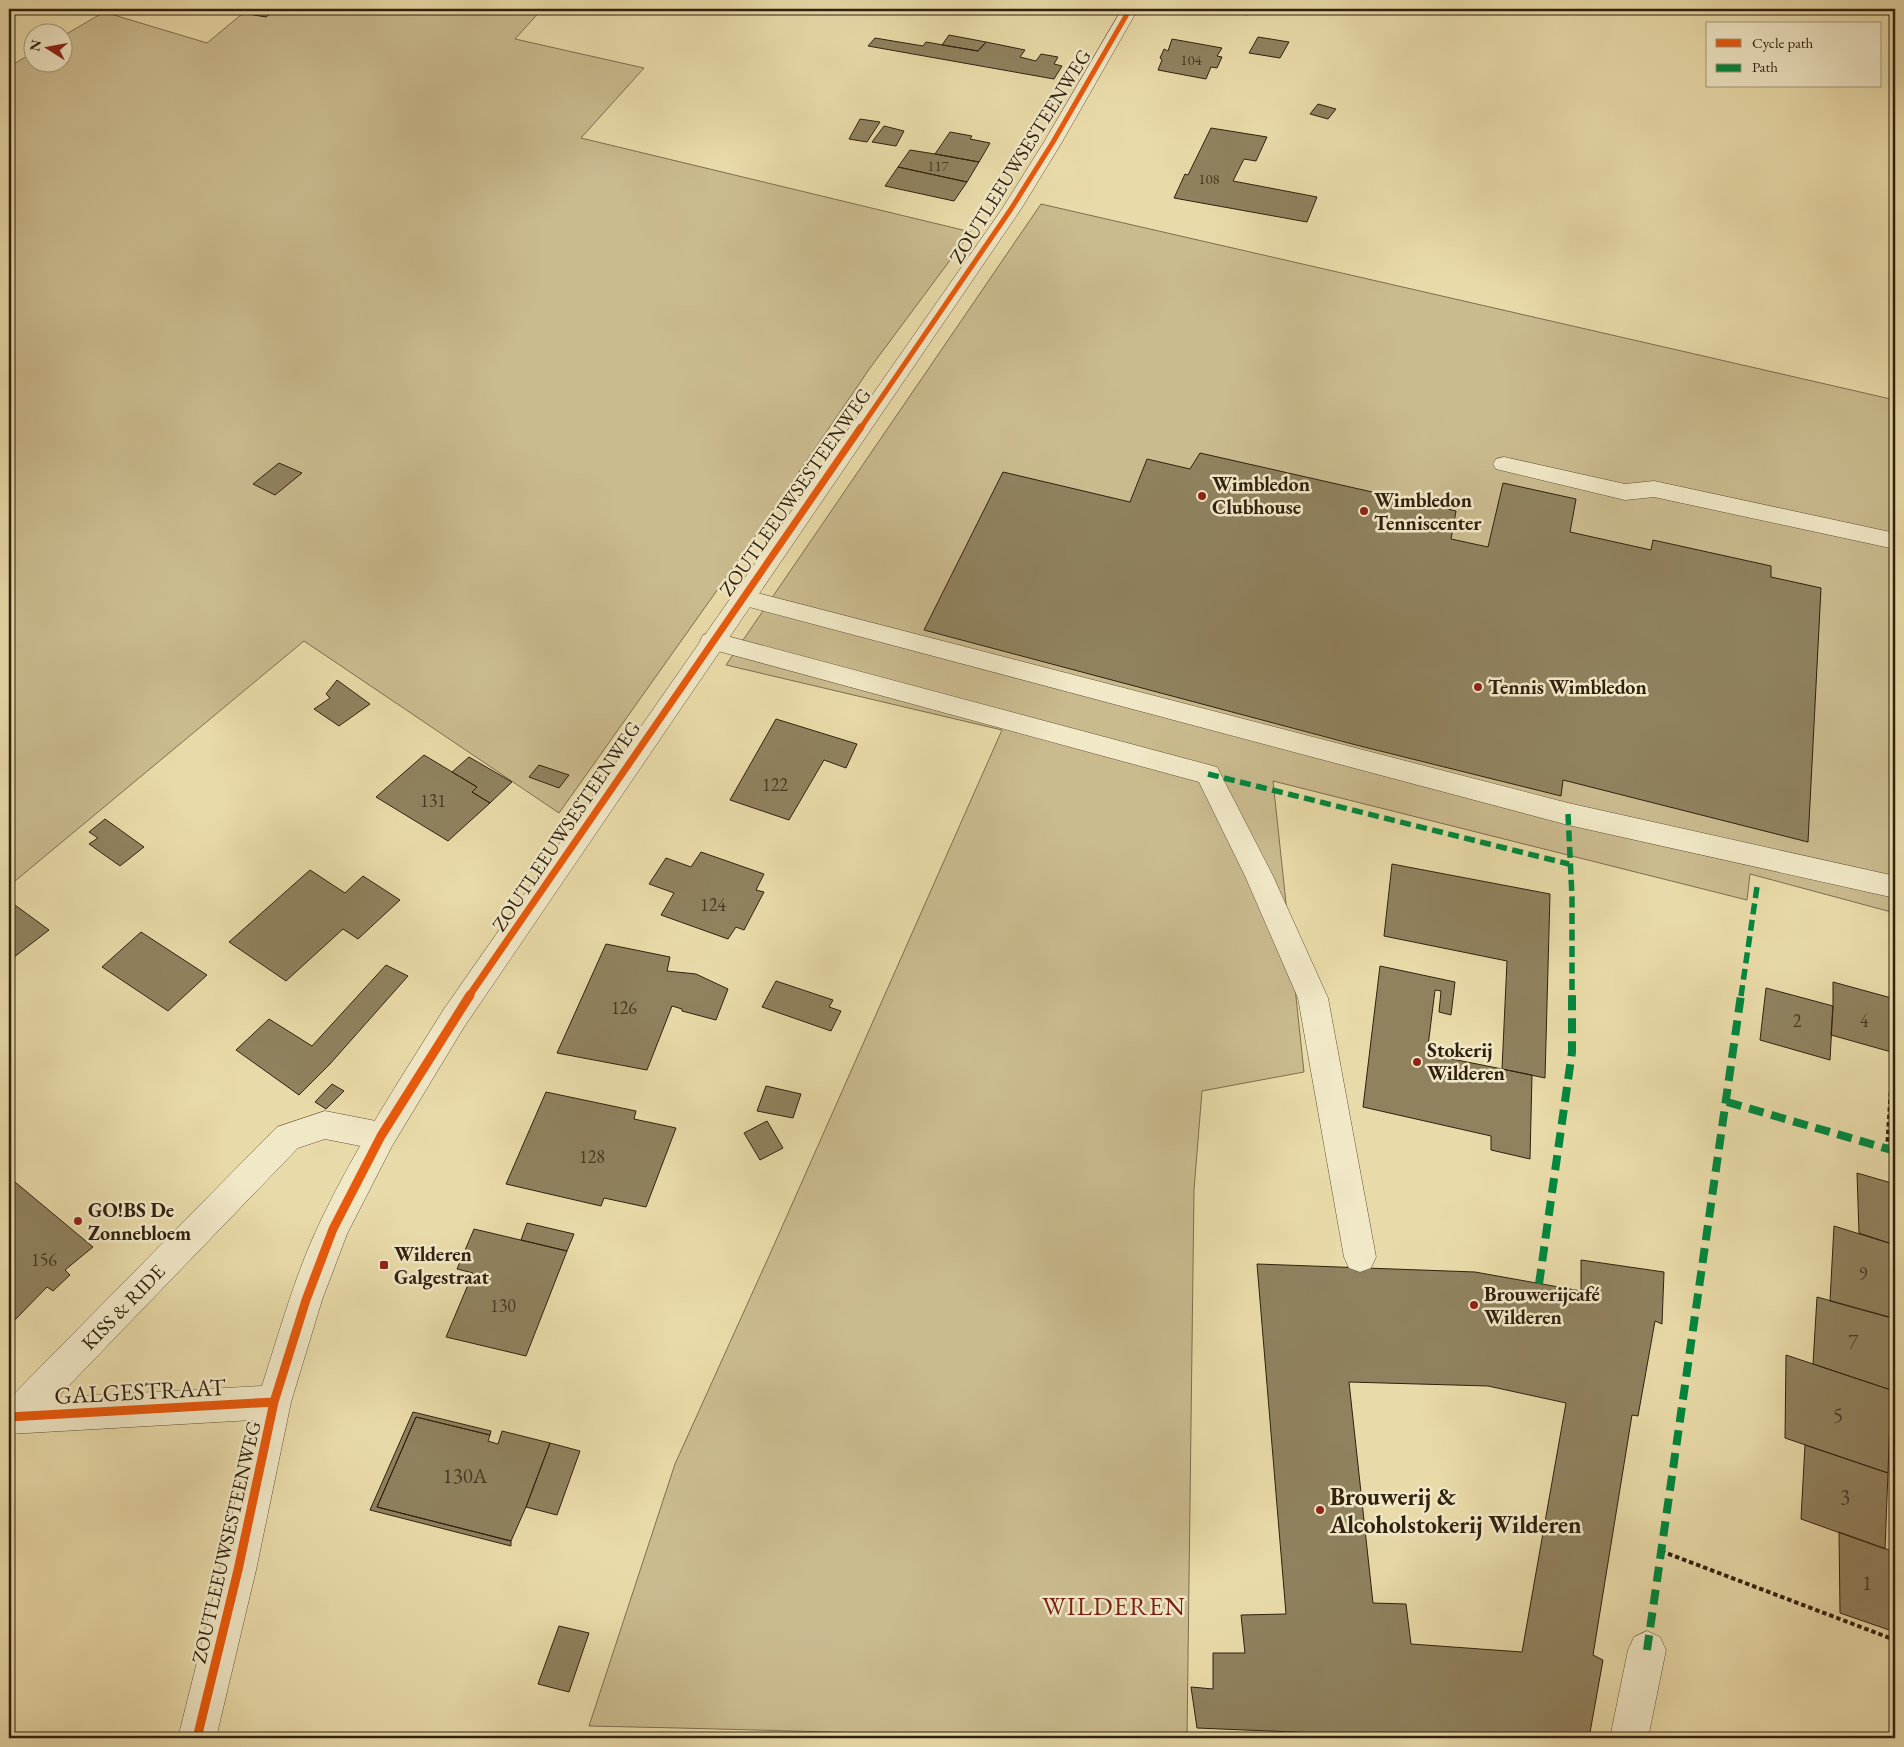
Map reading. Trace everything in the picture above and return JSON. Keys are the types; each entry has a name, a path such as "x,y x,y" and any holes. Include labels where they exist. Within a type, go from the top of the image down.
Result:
{"street":[{"name":"ZOUTLEEUWSESTEENWEG","path":"197,1738 238,1570 274,1402 306,1300 333,1229 381,1136 454,1018 742,596 1011,209 1053,142 1130,9"},
{"path":"1504,464 1625,492 1654,489 1895,541"},
{"path":"742,596 1568,814 1895,887"},
{"path":"712,641 1208,774 1259,876 1313,998 1360,1257"},
{"name":"KISS & RIDE","path":"12,1417 288,1137 325,1125 381,1136"},
{"name":"GALGESTRAAT","path":"12,1417 274,1402"},
{"path":"1629,1738 1647,1650"}],"path":[{"path":"1887,1148 1893,1058"},
{"path":"1661,1551 1895,1640"}],"shaded area":[{"path":"248,9 389,9 407,13 412,9 542,9 515,39 644,68 581,138 971,232 870,368 745,551 559,813 304,641 9,886 9,67 22,59 22,72 72,72 72,31 104,12 207,43"},
{"path":"1041,204 1895,400 1895,913 1750,874 1747,900 1273,781 1304,1072 1202,1091 1194,1190 1187,1738 1112,1738 589,1726 675,1464 1002,730 726,665"}],"building":[{"path":"255,9 276,9 266,17 248,14"},
{"path":"276,9 295,9 291,12"},
{"path":"1226,9 1251,9 1247,15"},
{"path":"949,35 986,42 978,51 942,45"},
{"path":"1258,37 1289,42 1280,58 1249,53"},
{"path":"875,38 923,46 926,42 978,51 986,42 1025,50 1020,57 1036,61 1041,54 1058,57 1054,64 1062,66 1054,79 868,46"},
{"path":"1172,39 1222,48 1217,56 1222,57 1217,68 1211,67 1206,79 1158,70 1164,49 1168,51"},
{"path":"1318,104 1336,109 1328,119 1310,114"},
{"path":"860,119 880,122 867,142 849,139"},
{"path":"884,126 904,131 896,146 872,142"},
{"path":"1211,128 1267,137 1256,161 1244,159 1233,181 1317,197 1307,222 1174,198 1185,174 1188,175"},
{"path":"950,132 972,136 970,139 990,143 979,162 935,154"},
{"path":"910,150 979,162 967,182 898,167"},
{"path":"898,167 967,182 954,201 885,186"},
{"name":"Tennis Wimbledon","path":"1200,453 1456,511 1451,539 1488,547 1503,483 1576,499 1570,532 1651,550 1653,540 1771,566 1771,577 1821,588 1808,842 1563,780 1561,796 1356,745 924,630 1003,472 1130,502 1147,459 1190,469"},
{"path":"279,463 302,473 275,495 253,484"},
{"path":"337,680 370,704 339,726 314,709 330,698 326,694"},
{"path":"776,719 857,744 846,768 824,760 789,820 730,800"},
{"path":"424,755 477,787 472,792 490,803 448,841 376,797"},
{"path":"469,757 512,782 490,803 472,792 477,787 452,772"},
{"path":"539,765 569,775 559,788 529,777"},
{"path":"105,819 144,847 120,866 89,844 98,838 89,832"},
{"path":"701,852 764,874 756,890 764,892 744,930 736,927 728,939 661,915 674,893 649,884 666,858 691,867"},
{"path":"1392,864 1550,894 1545,1078 1502,1069 1507,961 1384,936"},
{"path":"310,870 345,893 363,876 400,900 358,939 343,929 286,981 229,942"},
{"path":"15,905 49,930 9,961 9,910"},
{"path":"141,932 207,975 168,1011 102,967"},
{"path":"606,944 670,957 667,971 696,974 728,989 716,1020 682,1011 682,1009 672,1006 647,1070 557,1053"},
{"path":"386,965 408,976 329,1065 299,1095 236,1050 269,1019 312,1046"},
{"name":"Stokerij Wilderen","path":"1380,966 1455,982 1451,1015 1439,1012 1441,991 1435,990 1427,1054 1532,1075 1530,1159 1491,1150 1491,1136 1363,1107"},
{"path":"776,981 833,1000 829,1007 841,1011 831,1031 762,1007"},
{"path":"1833,982 1895,999 1895,1053 1831,1035"},
{"path":"1766,988 1833,1006 1830,1060 1760,1040"},
{"path":"332,1084 344,1091 326,1109 315,1102"},
{"path":"766,1086 801,1094 793,1118 757,1111"},
{"path":"546,1092 636,1111 634,1119 676,1128 646,1207 604,1198 601,1206 506,1184"},
{"path":"767,1121 783,1148 760,1160 744,1133"},
{"path":"1857,1173 1895,1184 1895,1245 1859,1233"},
{"path":"9,1177 93,1247 65,1270 70,1275 53,1291 47,1287 9,1326"},
{"path":"527,1223 574,1234 567,1251 521,1240"},
{"path":"1834,1226 1895,1245 1895,1319 1830,1301"},
{"path":"474,1229 567,1251 526,1356 446,1337 473,1273 457,1269"},
{"name":"Brouwerij & Alcoholstokerij Wilderen","path":"1581,1260 1664,1272 1662,1324 1655,1321 1638,1416 1632,1415 1593,1655 1603,1660 1589,1738 1437,1738 1197,1728 1191,1687 1213,1689 1213,1653 1245,1653 1241,1615 1286,1614 1257,1264 1475,1272 1581,1291","holes":["1349,1382 1488,1386 1566,1403 1522,1652 1411,1644 1406,1604 1373,1603"]},
{"path":"1817,1297 1893,1318 1891,1390 1813,1364"},
{"path":"1786,1355 1891,1390 1888,1473 1785,1438"},
{"path":"413,1412 491,1431 490,1435 416,1417 377,1507 511,1541 511,1546 370,1510"},
{"path":"416,1417 490,1435 488,1441 498,1444 502,1431 550,1443 511,1541 377,1507"},
{"path":"550,1443 580,1451 557,1515 526,1507"},
{"path":"1805,1445 1888,1473 1885,1549 1801,1519"},
{"path":"1839,1532 1895,1552 1895,1632 1840,1613"},
{"path":"559,1626 589,1633 569,1692 538,1684"}],"marked path":[{"path":"1208,774 1569,864"},
{"path":"1539,1284 1572,1052 1572,897 1568,814"},
{"path":"1647,1650 1757,887"},
{"path":"1727,1102 1895,1151"}],"cycle path":[{"path":"197,1738 238,1570 274,1402 306,1300 333,1229 381,1136 454,1018 1011,209 1053,142 1130,9"},
{"path":"9,1417 274,1402"}],"place":[{"name":"Wimbledon Clubhouse","path":"1202,496"},
{"name":"Wimbledon Tenniscenter","path":"1364,511"},
{"name":"Tennis Wimbledon","path":"1478,687"},
{"name":"Stokerij Wilderen","path":"1417,1062"},
{"name":"GO!BS De Zonnebloem","path":"78,1221"},
{"name":"Wilderen Galgestraat","path":"384,1265"},
{"name":"Brouwerijcafé Wilderen","path":"1474,1305"},
{"name":"Brouwerij & Alcoholstokerij Wilderen","path":"1320,1510"}],"district":[{"name":"WILDEREN","path":"1114,1606"}]}
